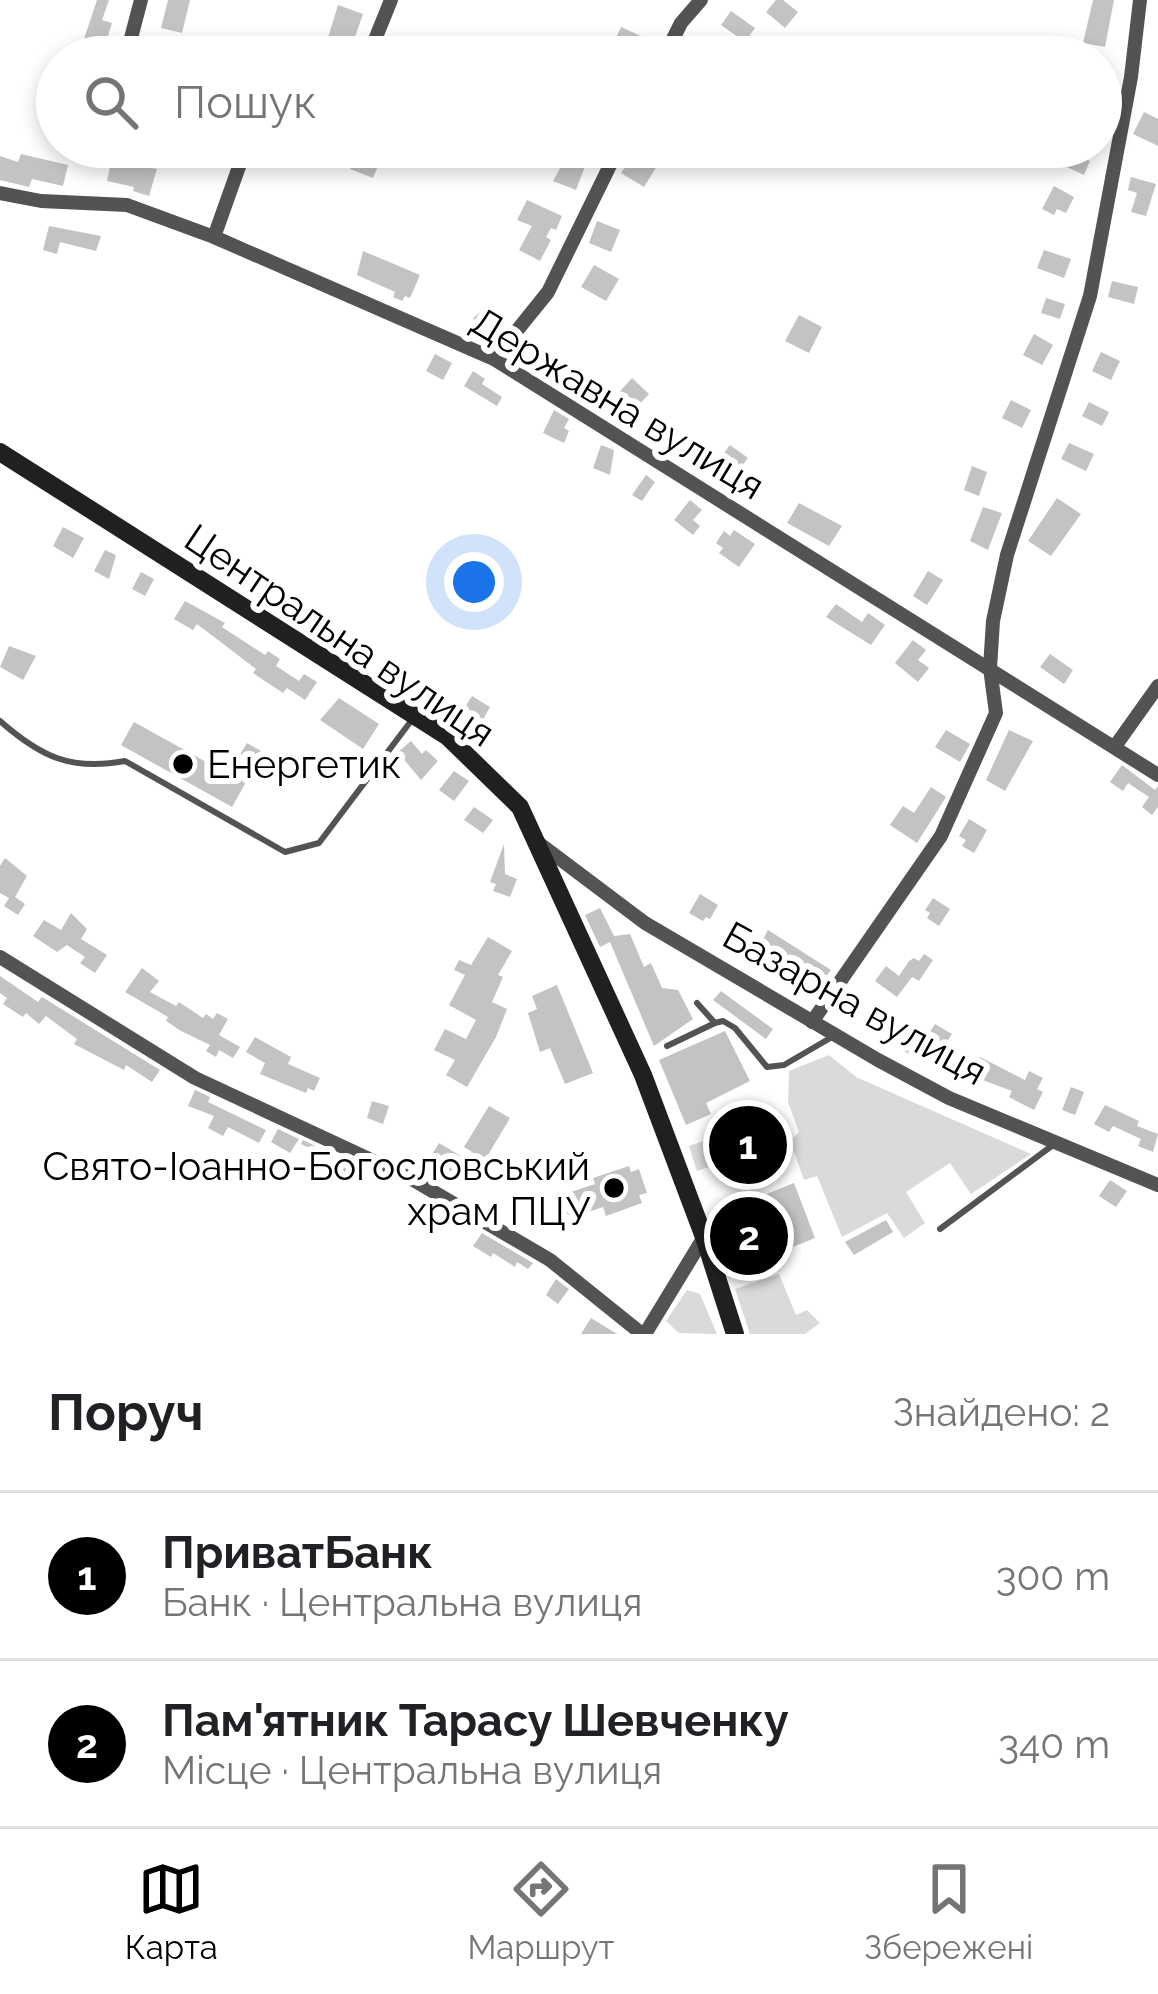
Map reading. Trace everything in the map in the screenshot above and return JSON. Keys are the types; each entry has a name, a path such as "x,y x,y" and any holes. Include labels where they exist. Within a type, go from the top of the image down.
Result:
{"main road":[{"name":"Центральна вулиця","path":"0,452 448,737 520,806 643,1075 735,1334"}],"street":[{"path":"132,36 141,0"},
{"path":"376,36 391,0"},
{"path":"674,36 700,0"},
{"path":"1122,129 1140,0"},
{"path":"214,237 239,168"},
{"path":"494,358 548,292 609,168"},
{"path":"812,1022 941,836 980,758 996,713 990,668 993,621 1007,555 1090,296 1115,168"},
{"name":"Державна вулиця","path":"0,193 127,205 214,237 494,358 1158,775"},
{"path":"1116,745 1158,686"},
{"name":"Базарна вулиця","path":"540,844 645,923 949,1098 1158,1185"},
{"path":"0,957 194,1078 430,1189 550,1260 644,1334 704,1237"}],"lane":[{"path":"0,722 52,758 95,767 125,761 285,852 320,843 413,718"},
{"path":"697,1003 715,1022"},
{"path":"668,1046 715,1022 730,1024 763,1063 776,1069 835,1035"},
{"path":"940,1229 1059,1142"}],"shaded area":[{"path":"829,1055 856,1077 1031,1154 971,1194 950,1163 906,1192 925,1223 904,1238 887,1213 842,1237 817,1176 804,1180 790,1141 799,1132 788,1102 789,1071"},
{"path":"715,1137 723,1162 697,1171 689,1146"},
{"path":"743,1222 753,1252 729,1262 734,1239 719,1236 718,1230"},
{"path":"779,1274 796,1315 807,1310 820,1323 805,1334 750,1334 735,1289"},
{"path":"687,1290 700,1294 717,1334 679,1333 666,1321"}],"building":[{"path":"97,0 109,0 102,20 112,23 108,36 85,36"},
{"path":"168,0 190,0 182,33 161,28"},
{"path":"776,0 798,12 785,28 766,12"},
{"path":"1093,0 1114,0 1107,36 1085,36"},
{"path":"338,5 363,14 355,36 328,36"},
{"path":"731,11 755,28 749,36 737,36 721,25"},
{"path":"621,27 641,36 617,36"},
{"path":"1144,112 1158,119 1158,146 1133,134"},
{"path":"21,154 36,158 36,168 67,168 63,186 32,179 29,187 0,180 0,156 18,162"},
{"path":"110,168 157,169 149,196 107,181"},
{"path":"350,168 377,168 373,178"},
{"path":"560,168 584,168 576,190 553,181"},
{"path":"624,168 656,168 644,187 621,173"},
{"path":"1131,177 1156,184 1146,216 1131,212 1137,193 1128,190"},
{"path":"1054,186 1074,197 1066,213 1057,209 1054,215 1042,209"},
{"path":"527,200 562,216 556,230 551,228 546,237 551,240 540,261 519,250 532,226 517,220"},
{"path":"597,221 620,230 611,252 589,243"},
{"path":"49,226 101,236 96,251 60,242 57,254 43,250"},
{"path":"1044,250 1071,259 1064,278 1037,268"},
{"path":"363,251 420,275 410,298 405,296 402,301 393,297 395,292 357,275"},
{"path":"594,265 619,279 606,301 581,287"},
{"path":"1112,281 1138,287 1134,304 1108,297"},
{"path":"1046,298 1065,304 1060,319 1041,313"},
{"path":"485,308 498,324 485,334 473,318"},
{"path":"799,315 822,327 809,353 785,341"},
{"path":"1034,334 1053,345 1042,365 1023,355"},
{"path":"1101,352 1120,361 1111,380 1092,371"},
{"path":"435,354 452,363 443,380 426,371"},
{"path":"473,371 485,379 482,384 502,397 497,406 464,386"},
{"path":"632,378 649,394 633,411 628,406 624,411 612,400"},
{"path":"1011,400 1031,410 1022,428 1002,418"},
{"path":"1089,402 1109,412 1102,426 1082,416"},
{"path":"554,410 569,419 564,443 543,433"},
{"path":"1069,443 1094,454 1086,471 1061,459"},
{"path":"601,445 614,450 610,475 593,468"},
{"path":"730,445 748,458 734,476 716,464"},
{"path":"972,466 987,472 979,496 964,490"},
{"path":"646,475 655,482 642,501 632,495"},
{"path":"1057,498 1081,514 1051,556 1028,541"},
{"path":"690,500 702,510 693,520 700,526 693,535 674,520"},
{"path":"799,503 842,526 829,546 787,523"},
{"path":"983,507 1002,513 988,550 970,541"},
{"path":"63,527 84,538 73,558 53,546"},
{"path":"734,530 755,544 739,567 719,553 723,548 716,543 724,531 730,536"},
{"path":"105,550 116,555 109,579 94,571"},
{"path":"928,571 943,580 927,605 913,596"},
{"path":"141,572 154,579 145,596 132,589"},
{"path":"185,601 225,623 222,627 265,655 268,651 280,659 276,666 299,681 304,674 317,682 305,700 287,688 283,693 253,673 256,669 197,624 193,630 174,619"},
{"path":"836,604 862,622 868,613 885,625 871,645 826,617"},
{"path":"913,640 926,650 918,660 929,668 918,682 895,663"},
{"path":"9,646 36,656 23,680 0,667"},
{"path":"1050,654 1073,670 1064,684 1040,667"},
{"path":"472,696 490,707 480,725 467,717 471,711 465,707"},
{"path":"339,698 379,724 363,749 320,720"},
{"name":"Енергетик","path":"134,722 228,774 247,743 276,760 268,774 255,766 232,807 121,745"},
{"path":"946,730 970,744 960,762 935,747"},
{"path":"1009,730 1033,741 1005,791 986,780"},
{"path":"411,741 422,754 426,750 438,761 421,780 398,752"},
{"path":"1122,765 1155,790 1158,786 1158,807 1152,815 1142,807 1149,797 1128,783 1123,791 1110,782"},
{"path":"454,771 469,781 454,801 439,790"},
{"path":"931,787 946,797 917,843 890,825 903,806 914,813"},
{"path":"474,807 493,820 483,833 464,820"},
{"path":"969,819 987,830 974,853 962,846 966,840 959,836"},
{"path":"504,844 505,874 517,879 510,897 493,891 496,884 490,882"},
{"path":"5,858 27,876 15,897 25,904 18,915 4,906 9,898 0,893 0,866"},
{"path":"700,894 718,905 710,919 703,921 689,913"},
{"path":"933,898 950,909 939,926 927,918 930,913 925,910"},
{"path":"600,908 614,936 630,934 644,967 651,963 662,988 678,990 693,1019 654,1046 610,942 600,947 585,915"},
{"path":"71,913 87,929 81,939 107,955 95,973 80,963 85,957 67,945 57,952 33,936 44,920 61,930"},
{"path":"768,930 831,970 820,985 759,947"},
{"path":"488,937 512,951 498,975 503,977 492,1002 507,1009 467,1087 446,1075 455,1060 434,1050 445,1029 466,1039 476,1020 449,1005 465,975 454,970 459,960 471,965"},
{"path":"924,954 933,960 919,981 912,977 897,997 875,981 886,966 899,976 909,961 919,961"},
{"path":"142,968 159,981 150,992 176,1006 179,1002 203,1018 206,1014 213,1019 217,1013 228,1019 219,1035 240,1047 233,1058 219,1050 216,1057 206,1051 210,1045 125,992"},
{"path":"0,976 160,1070 152,1082 126,1065 124,1070 74,1044 77,1039 46,1016 39,1024 26,1013 23,1017 3,1004 7,998 0,993"},
{"path":"557,985 593,1073 565,1084 550,1048 540,1052 528,1013 537,1009 532,996"},
{"path":"721,991 773,1029 766,1039 713,1000"},
{"path":"935,1024 952,1034 938,1056 924,1048 917,1059 901,1049 907,1038 921,1046"},
{"path":"725,1031 750,1081 706,1103 711,1114 686,1125 659,1060"},
{"path":"255,1037 291,1057 288,1064 320,1078 314,1091 308,1088 306,1093 260,1074 265,1063 246,1052"},
{"path":"980,1057 1025,1080 1029,1071 1043,1078 1037,1089 1043,1092 1034,1110 1009,1097 1012,1091 969,1075"},
{"path":"1071,1087 1084,1092 1075,1115 1062,1110"},
{"path":"195,1090 210,1097 208,1102 266,1130 259,1143 228,1127 223,1136 208,1128 214,1116 188,1106"},
{"path":"372,1101 389,1106 383,1124 367,1118"},
{"path":"1105,1105 1158,1134 1153,1152 1138,1146 1141,1139 1113,1126 1109,1132 1094,1124"},
{"path":"489,1106 510,1118 485,1160 464,1147"},
{"path":"761,1117 779,1159 751,1171 733,1129"},
{"path":"278,1129 299,1139 290,1153 271,1142"},
{"path":"303,1140 356,1166 350,1180 313,1165 319,1153 301,1144"},
{"path":"439,1143 466,1159 456,1175 429,1159"},
{"name":"Свято-Іоанно-Богословський храм ПЦУ","path":"629,1166 631,1172 639,1169 647,1193 639,1195 642,1203 606,1216 603,1207 574,1217 565,1213 561,1203 565,1194"},
{"path":"1110,1180 1127,1191 1116,1207 1099,1196"},
{"path":"794,1183 815,1238 778,1253 756,1198"},
{"path":"886,1220 893,1232 854,1255 845,1242"},
{"path":"482,1233 533,1263 528,1269 493,1253 491,1257 473,1246"},
{"path":"556,1279 569,1289 558,1304 546,1295"},
{"path":"591,1318 617,1334 581,1334"}],"place":[{"name":"Енергетик","path":"183,764"},
{"name":"ПриватБанк","path":"748,1145"},
{"name":"Свято-Іоанно-Богословський храм ПЦУ","path":"614,1188"},
{"name":"Пам'ятник Тарасу Шевченку","path":"749,1236"}]}
